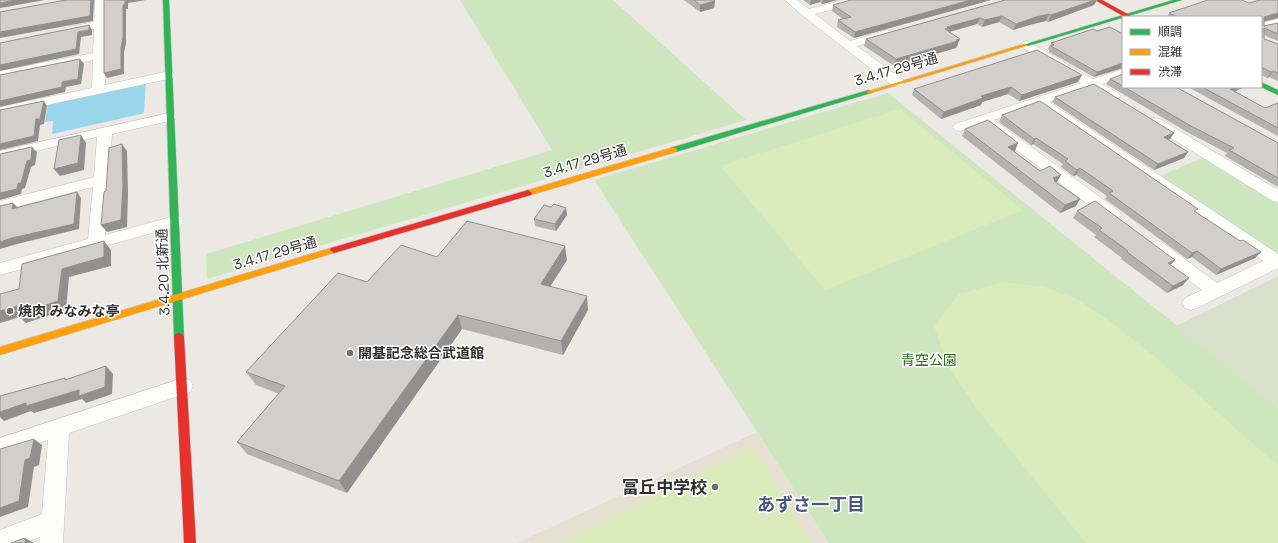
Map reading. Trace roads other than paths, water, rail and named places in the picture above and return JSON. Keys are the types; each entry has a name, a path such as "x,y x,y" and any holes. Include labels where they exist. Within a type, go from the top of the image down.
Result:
{"street":[{"path":"98,90 100,0"},
{"name":"3.4.20 北新通","path":"166,0 177,297 183,386 190,543"},
{"path":"790,0 898,83"},
{"path":"806,12 856,0"},
{"path":"1098,0 1129,16"},
{"name":"3.4.17 29号通","path":"1129,16 1179,0"},
{"name":"3.4.17 29号通","path":"0,351 898,83 1122,18"},
{"path":"1262,28 1278,22"},
{"path":"54,33 99,24"},
{"path":"848,45 902,30"},
{"path":"1027,45 1125,104"},
{"path":"0,75 99,55"},
{"path":"960,127 1122,73"},
{"path":"0,111 169,75"},
{"path":"1262,85 1278,93"},
{"path":"1039,101 1277,262"},
{"path":"1145,116 1278,197"},
{"path":"0,155 170,117"},
{"path":"983,119 1128,226"},
{"path":"96,243 105,131"},
{"path":"0,206 101,180"},
{"path":"0,269 175,221"},
{"path":"1147,240 1216,291"},
{"path":"1191,303 1277,262"},
{"path":"0,447 183,386"},
{"path":"51,543 60,427"},
{"path":"0,541 52,521"}],"water":[{"path":"146,82 144,112 141,114 52,134 53,121 45,122 48,104"}],"place":[{"name":"焼肉 みなみな亭","path":"10,311"},
{"name":"開基記念総合武道館","path":"350,353"},
{"name":"富丘中学校","path":"715,487"}],"district":[{"name":"あずさ一丁目","path":"811,505"}],"park label":[{"name":"青空公園","path":"929,360"}]}
